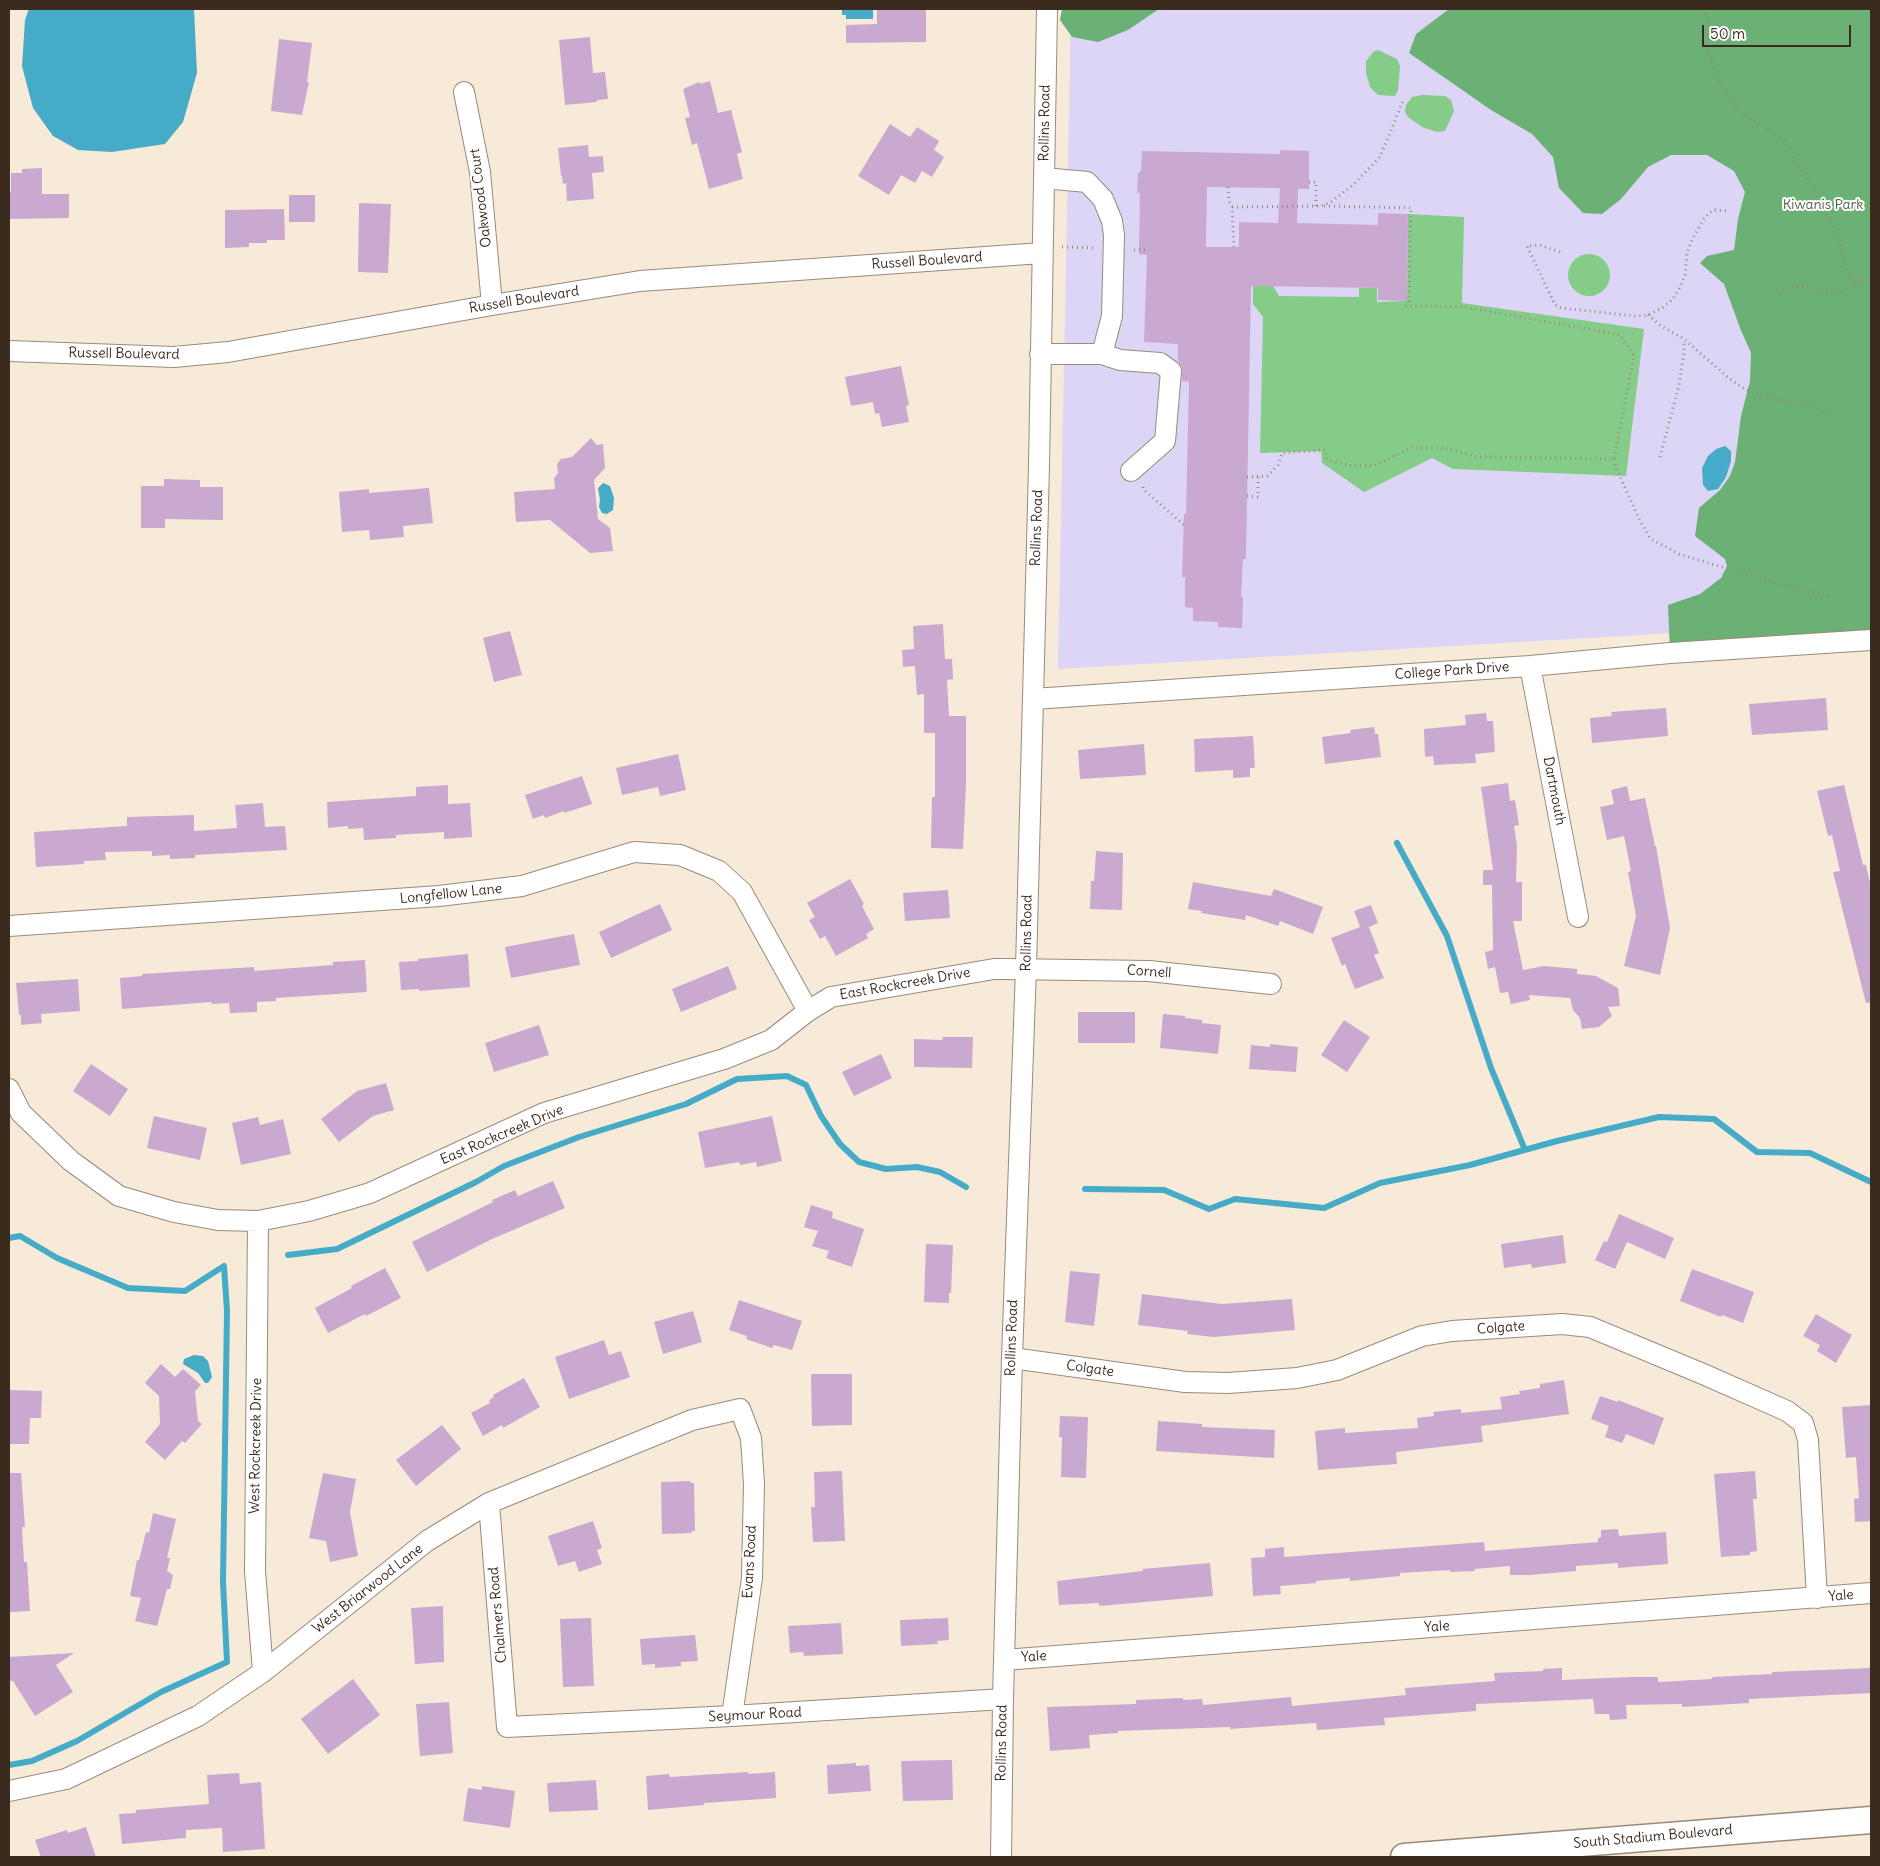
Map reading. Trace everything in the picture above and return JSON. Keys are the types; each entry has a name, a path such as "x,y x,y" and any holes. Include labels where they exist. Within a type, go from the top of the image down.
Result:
{"main road":[{"name":"South Stadium Boulevard","path":"1404,1857 1871,1820"}],"street":[{"name":"Rollins Road","path":"1001,1857 1003,1698 1012,1358 1026,968 1033,699 1047,9"},
{"name":"Oakwood Court","path":"464,92 480,172 492,305"},
{"path":"1044,178 1087,182 1103,199 1112,221 1114,235 1112,316 1102,354"},
{"name":"Russell Boulevard","path":"9,351 174,357 228,352 640,281 1042,253"},
{"path":"1040,354 1102,354 1120,360 1160,363 1171,371 1165,441 1131,471"},
{"name":"College Park Drive","path":"1033,699 1530,666 1689,652 1871,640"},
{"name":"Dartmouth","path":"1530,666 1578,917"},
{"name":"Longfellow Lane","path":"9,926 439,896 522,886 634,852 680,855 719,871 742,892 808,1011"},
{"name":"Cornell","path":"1026,968 1149,971 1271,984"},
{"name":"East Rockcreek Drive","path":"9,1089 22,1113 71,1161 119,1196 174,1212 218,1220 258,1221 309,1211 370,1193 544,1114 724,1059 772,1040 808,1011 831,997 994,969 1026,968"},
{"name":"West Rockcreek Drive","path":"258,1221 255,1571 263,1672"},
{"name":"Colgate","path":"1012,1358 1185,1382 1228,1383 1297,1378 1337,1370 1422,1336 1452,1331 1562,1324 1590,1327 1787,1411 1803,1423 1808,1440 1817,1598"},
{"name":"West Briarwood Lane","path":"9,1791 66,1779 198,1716 263,1672 427,1541 489,1503 692,1420 740,1409"},
{"name":"Evans Road","path":"732,1716 752,1569 754,1484 751,1438 740,1409"},
{"name":"Chalmers Road","path":"489,1503 507,1727"},
{"name":"Yale","path":"1004,1660 1871,1593"},
{"name":"Seymour Road","path":"507,1727 732,1716 1003,1698"}],"path":[{"path":"1704,9 1710,26 1707,44 1712,66 1722,88 1737,110 1785,141 1825,211 1842,247 1842,258 1856,285"},
{"path":"1321,206 1331,202 1354,184 1380,157 1404,99"},
{"path":"1309,182 1316,182 1316,206"},
{"path":"1228,187 1229,201 1232,207 1234,247"},
{"path":"1232,207 1411,208 1407,306 1466,307 1620,335 1634,356 1614,459 1616,468 1640,521 1651,539 1679,554 1795,589 1832,597"},
{"path":"1560,252 1540,245 1527,246 1555,305 1562,308 1635,316 1648,315 1672,300 1679,289 1685,275 1689,246 1704,219 1710,212 1715,210 1728,211"},
{"path":"1062,247 1099,248"},
{"path":"1131,250 1146,250"},
{"path":"1775,296 1788,287 1803,284 1820,290 1839,293 1856,285 1865,278 1871,278"},
{"path":"1648,315 1661,326 1684,339 1730,379 1746,390 1776,400 1815,405 1828,415"},
{"path":"1660,457 1678,385 1684,353 1684,339"},
{"path":"1247,477 1267,476 1278,465 1282,453 1325,450 1328,460 1352,466 1375,465 1412,448 1443,448 1478,457 1614,459"},
{"path":"1247,496 1258,497 1258,477"}],"shaded area":[{"path":"1071,9 1775,9 1777,627 1058,669"}],"green space":[{"path":"1062,9 1159,9 1128,30 1098,42 1072,37 1060,20"},
{"name":"Kiwanis Park","path":"1449,9 1871,9 1871,640 1670,653 1668,605 1700,594 1721,578 1727,566 1725,559 1695,536 1699,508 1720,490 1730,476 1735,462 1741,416 1750,381 1751,353 1724,284 1700,263 1707,256 1734,250 1738,219 1745,192 1734,171 1707,155 1671,155 1648,167 1621,199 1602,214 1583,213 1559,188 1553,157 1532,134 1491,110 1409,53 1416,34"},
{"path":"1378,50 1397,59 1400,66 1398,90 1395,96 1378,95 1370,87 1366,73 1366,61 1373,52"},
{"path":"1422,95 1445,96 1451,100 1454,111 1445,131 1437,132 1422,127 1408,117 1405,112 1406,105 1412,97"},
{"path":"1408,214 1464,217 1462,303 1644,329 1626,476 1453,469 1432,458 1364,492 1322,463 1321,451 1260,453 1263,317 1253,304 1253,272 1272,284 1279,296 1359,297 1359,288 1377,288 1377,302 1407,301"},
{"path":"1585,254 1593,254 1604,260 1610,275 1604,290 1593,296 1585,296 1574,290 1568,279 1568,271 1574,260"}],"water":[{"path":"29,9 194,9 197,73 183,122 165,144 112,152 78,150 53,136 33,108 22,66 25,20"},
{"path":"842,9 873,9 873,19 846,19 846,15 842,15"},
{"path":"1725,446 1731,451 1731,461 1726,477 1718,489 1708,491 1703,485 1702,468 1708,456 1716,449"},
{"path":"603,483 610,486 614,498 613,510 607,514 602,513 599,507 598,488"},
{"path":"194,1355 203,1356 208,1361 212,1377 208,1383 205,1383 198,1373 183,1364 184,1359"}],"building":[{"path":"877,9 926,9 926,42 846,43 846,25 877,24"},
{"path":"590,37 593,73 605,72 608,99 565,105 559,40"},
{"path":"279,39 312,43 307,82 309,82 302,115 271,111"},
{"path":"710,81 718,113 731,110 742,152 737,154 743,179 709,189 697,143 692,145 685,118 690,117 683,89 699,82 700,84"},
{"path":"890,124 910,137 917,127 939,141 934,150 944,157 932,177 922,171 915,183 901,175 889,195 858,176"},
{"path":"588,145 589,157 603,156 604,172 592,173 594,199 567,201 566,183 563,184 561,176 558,148"},
{"path":"1280,150 1309,151 1309,189 1298,189 1297,223 1378,225 1378,213 1408,214 1407,301 1378,300 1378,288 1251,286 1246,559 1243,559 1242,628 1218,627 1218,622 1193,621 1193,608 1185,607 1185,577 1182,577 1184,514 1186,514 1189,382 1182,381 1182,367 1178,361 1178,344 1144,342 1147,255 1139,254 1140,193 1137,193 1138,173 1141,171 1142,151 1280,154","holes":["1207,187 1280,188 1278,223 1239,222 1239,247 1206,247"]},
{"path":"42,168 42,194 69,194 69,218 9,219 11,173 22,173 22,169"},
{"path":"289,195 315,195 315,222 289,222"},
{"path":"359,203 391,204 388,273 358,272"},
{"path":"284,209 285,240 267,240 267,243 249,243 249,247 225,248 225,210"},
{"path":"901,366 909,405 906,406 909,422 882,427 879,413 875,414 873,402 851,406 845,377"},
{"path":"591,438 597,445 603,444 605,468 594,480 598,519 610,528 613,551 590,553 550,520 516,522 514,492 555,489 554,478 558,473 557,464 561,459 572,457"},
{"path":"164,479 200,480 200,487 223,487 223,520 165,519 165,528 141,528 141,486 164,486"},
{"path":"429,488 433,523 403,526 404,537 370,540 369,530 342,532 339,492 369,489 369,493"},
{"path":"943,624 945,659 952,659 953,679 947,680 949,716 966,716 966,785 963,849 931,848 932,797 935,797 935,733 924,733 924,694 917,695 915,666 903,667 902,650 914,649 913,626"},
{"path":"510,631 522,675 494,682 483,638"},
{"path":"1826,698 1828,730 1752,735 1749,704"},
{"path":"1666,708 1668,736 1592,743 1590,718 1612,716 1611,712"},
{"path":"1486,713 1487,721 1493,721 1495,752 1475,754 1476,763 1434,765 1433,756 1425,757 1424,729 1466,725 1465,715"},
{"path":"1374,727 1375,734 1378,734 1381,757 1325,764 1322,737 1351,733 1350,730"},
{"path":"1253,736 1255,768 1250,768 1250,777 1233,778 1233,770 1195,772 1194,739"},
{"path":"1144,744 1146,775 1080,779 1078,750"},
{"path":"678,754 686,790 660,796 658,787 622,795 616,768"},
{"path":"582,776 592,804 545,818 544,815 533,819 525,795"},
{"path":"1508,783 1510,801 1515,800 1519,825 1514,826 1517,846 1516,882 1522,882 1522,921 1513,921 1523,970 1544,966 1577,969 1577,974 1596,976 1618,988 1620,1006 1608,1007 1612,1016 1599,1027 1582,1029 1580,1018 1573,1010 1570,998 1529,995 1530,1000 1511,1004 1508,992 1500,993 1495,967 1488,969 1485,952 1493,950 1492,885 1483,885 1483,870 1493,870 1481,787"},
{"path":"448,785 448,804 470,803 472,837 444,839 444,832 396,835 396,838 364,840 363,828 348,829 348,826 328,828 327,802 416,796 416,787"},
{"path":"1844,785 1863,865 1866,865 1871,887 1871,1002 1866,1003 1833,872 1840,871 1832,835 1828,836 1817,791"},
{"path":"1627,786 1630,801 1645,798 1656,846 1670,928 1660,975 1624,966 1636,916 1628,872 1631,871 1624,836 1607,840 1600,807 1614,804 1611,790"},
{"path":"263,803 265,827 285,826 287,850 195,855 195,858 170,859 170,855 152,856 152,851 105,852 106,860 84,861 84,864 36,867 34,832 127,826 127,817 194,815 194,831 237,828 235,805"},
{"path":"1096,851 1123,853 1122,910 1090,909 1091,881 1094,881"},
{"path":"850,879 864,904 862,906 874,929 866,934 868,938 836,956 825,936 820,939 809,920 815,917 807,903"},
{"path":"1193,882 1271,896 1274,889 1323,907 1313,934 1280,921 1278,926 1246,915 1245,920 1201,913 1202,911 1188,909"},
{"path":"948,890 950,918 905,921 903,893"},
{"path":"660,904 672,930 611,958 599,932"},
{"path":"1371,905 1378,923 1369,927 1379,953 1374,955 1384,978 1355,989 1345,964 1342,966 1331,938 1360,927 1354,911"},
{"path":"574,934 580,965 511,978 505,947"},
{"path":"468,954 470,987 419,991 419,989 401,990 399,962"},
{"path":"365,960 367,992 276,998 276,1001 257,1002 257,1012 230,1013 229,1003 212,1004 211,1002 122,1009 120,978 142,976 142,974 254,967 254,971 333,965 333,962"},
{"path":"728,966 737,989 681,1012 672,989"},
{"path":"78,979 80,1011 41,1014 42,1023 21,1025 16,983"},
{"path":"1078,1012 1135,1012 1135,1043 1078,1043"},
{"path":"1163,1014 1185,1016 1185,1018 1202,1020 1202,1023 1221,1025 1218,1054 1160,1048"},
{"path":"1344,1020 1370,1037 1347,1072 1321,1055"},
{"path":"539,1025 549,1055 494,1072 485,1043"},
{"path":"943,1037 973,1037 972,1068 914,1067 914,1039 942,1040"},
{"path":"1270,1044 1298,1047 1296,1072 1249,1069 1251,1045 1270,1047"},
{"path":"881,1054 892,1078 854,1096 842,1072"},
{"path":"91,1064 128,1089 110,1116 73,1091"},
{"path":"386,1083 394,1110 373,1116 339,1142 321,1119 357,1091"},
{"path":"154,1116 207,1128 200,1160 147,1148"},
{"path":"772,1116 782,1161 757,1167 756,1162 740,1165 739,1162 705,1168 698,1132"},
{"path":"258,1117 260,1125 283,1119 291,1154 241,1165 232,1123"},
{"path":"553,1181 565,1208 492,1239 427,1272 412,1242 515,1190 518,1196"},
{"path":"811,1205 833,1212 832,1218 864,1229 852,1267 826,1258 829,1251 812,1246 818,1231 804,1227"},
{"path":"1619,1214 1674,1238 1665,1259 1627,1242 1615,1269 1595,1260 1604,1241 1607,1242"},
{"path":"1563,1235 1566,1263 1532,1268 1531,1264 1504,1268 1501,1244"},
{"path":"926,1244 953,1245 949,1303 924,1302"},
{"path":"385,1268 401,1298 328,1333 315,1308"},
{"path":"1692,1269 1754,1292 1743,1323 1722,1315 1721,1317 1680,1301"},
{"path":"1070,1271 1100,1274 1094,1326 1065,1322"},
{"path":"1142,1294 1222,1304 1292,1299 1295,1330 1213,1337 1187,1334 1188,1331 1138,1325"},
{"path":"739,1300 802,1321 792,1350 774,1345 772,1348 746,1339 747,1336 729,1330"},
{"path":"693,1311 702,1342 663,1354 654,1322"},
{"path":"1816,1314 1852,1335 1836,1363 1817,1351 1820,1345 1803,1336"},
{"path":"604,1340 609,1355 621,1351 630,1377 569,1399 555,1357"},
{"path":"161,1364 175,1377 183,1369 201,1385 195,1391 198,1421 202,1424 185,1443 182,1441 165,1460 145,1442 160,1424 159,1396 145,1383"},
{"path":"811,1374 852,1374 852,1425 812,1426"},
{"path":"524,1378 540,1407 503,1428 502,1425 483,1436 471,1413 490,1403 489,1400 494,1397 493,1395"},
{"path":"1564,1380 1569,1414 1481,1426 1483,1442 1396,1452 1397,1464 1318,1470 1315,1431 1345,1428 1345,1433 1418,1428 1417,1418 1434,1416 1433,1412 1461,1409 1461,1413 1502,1409 1500,1397 1520,1394 1519,1391 1540,1388 1540,1384"},
{"path":"9,1390 42,1391 41,1418 30,1418 29,1444 9,1444"},
{"path":"1600,1396 1618,1402 1618,1400 1664,1418 1654,1445 1626,1434 1622,1443 1605,1437 1609,1426 1591,1419"},
{"path":"1871,1405 1871,1521 1855,1522 1854,1499 1859,1498 1856,1457 1846,1458 1842,1407"},
{"path":"1060,1416 1088,1417 1086,1478 1061,1477 1062,1437 1059,1437"},
{"path":"1158,1421 1202,1424 1202,1427 1275,1430 1274,1458 1156,1451"},
{"path":"442,1425 461,1449 416,1486 396,1460"},
{"path":"842,1471 845,1541 813,1542 811,1507 815,1507 814,1472"},
{"path":"1755,1471 1757,1499 1753,1499 1757,1551 1750,1552 1750,1555 1721,1557 1714,1474"},
{"path":"9,1473 21,1473 25,1527 22,1527 24,1562 27,1562 30,1611 9,1612"},
{"path":"323,1473 356,1479 350,1512 358,1556 330,1562 326,1541 309,1538"},
{"path":"690,1481 694,1483 695,1531 692,1531 692,1533 662,1534 661,1482"},
{"path":"153,1513 176,1519 167,1558 170,1558 167,1571 173,1575 170,1589 167,1589 157,1626 135,1621 141,1598 130,1596 137,1560 139,1560 146,1532 149,1533"},
{"path":"593,1521 602,1548 597,1550 602,1564 579,1572 575,1561 558,1566 548,1536"},
{"path":"1618,1529 1619,1536 1666,1532 1668,1564 1618,1568 1618,1563 1576,1566 1576,1571 1530,1575 1510,1575 1510,1566 1474,1569 1475,1571 1450,1572 1450,1570 1400,1573 1400,1576 1350,1581 1350,1578 1280,1586 1281,1594 1253,1596 1251,1558 1265,1557 1265,1549 1284,1547 1284,1557 1484,1542 1485,1551 1598,1542 1598,1538 1601,1537 1601,1530"},
{"path":"1210,1563 1213,1596 1099,1606 1099,1603 1059,1605 1057,1581 1143,1571 1142,1569"},
{"path":"443,1606 444,1662 415,1664 411,1608"},
{"path":"591,1618 594,1686 563,1687 560,1619"},
{"path":"948,1618 949,1640 937,1641 938,1644 901,1646 900,1620"},
{"path":"841,1623 843,1654 804,1656 803,1652 790,1653 788,1626"},
{"path":"695,1635 698,1661 681,1662 681,1666 655,1668 655,1664 642,1665 640,1639"},
{"path":"74,1653 56,1665 73,1692 35,1716 13,1681 9,1681 9,1657"},
{"path":"1562,1668 1562,1680 1658,1677 1658,1682 1772,1674 1772,1672 1871,1668 1871,1693 1749,1699 1749,1703 1682,1707 1682,1704 1626,1705 1627,1719 1610,1720 1609,1714 1595,1714 1593,1699 1476,1704 1476,1711 1384,1718 1385,1725 1317,1730 1316,1723 1230,1729 1230,1727 1118,1731 1118,1733 1089,1735 1090,1748 1050,1751 1047,1707 1136,1704 1136,1700 1183,1698 1183,1700 1202,1699 1203,1705 1291,1697 1292,1706 1406,1695 1405,1688 1495,1681 1494,1673 1543,1671 1543,1669"},
{"path":"353,1679 380,1715 328,1754 301,1719"},
{"path":"449,1702 453,1753 420,1756 416,1704"},
{"path":"952,1760 953,1800 903,1801 901,1761"},
{"path":"856,1763 856,1766 869,1765 871,1791 828,1794 827,1765"},
{"path":"748,1772 748,1774 775,1772 776,1798 704,1803 704,1805 648,1810 646,1776 669,1774 670,1777"},
{"path":"239,1773 240,1784 261,1782 265,1849 223,1852 222,1828 186,1830 186,1838 122,1844 119,1814 136,1813 136,1810 209,1804 207,1775"},
{"path":"596,1780 598,1810 549,1812 547,1783"},
{"path":"482,1786 515,1791 510,1828 463,1821 468,1788 482,1790"},
{"path":"86,1827 96,1857 41,1857 35,1840 67,1830 68,1833"}],"waterway":[{"path":"1397,843 1447,936 1491,1068 1525,1150"},
{"path":"288,1255 337,1249 476,1182 504,1166 579,1137 686,1104 737,1079 787,1076 806,1085 821,1116 840,1144 859,1162 886,1169 917,1167 940,1172 966,1187"},
{"path":"1085,1189 1164,1190 1209,1209 1235,1199 1324,1208 1380,1183 1470,1165 1557,1141 1659,1117 1714,1119 1757,1152 1810,1153 1871,1182"},
{"path":"9,1238 20,1236 57,1258 128,1288 185,1291 224,1266 227,1311 223,1582 227,1662 161,1692 77,1741 32,1761 9,1765"}]}
